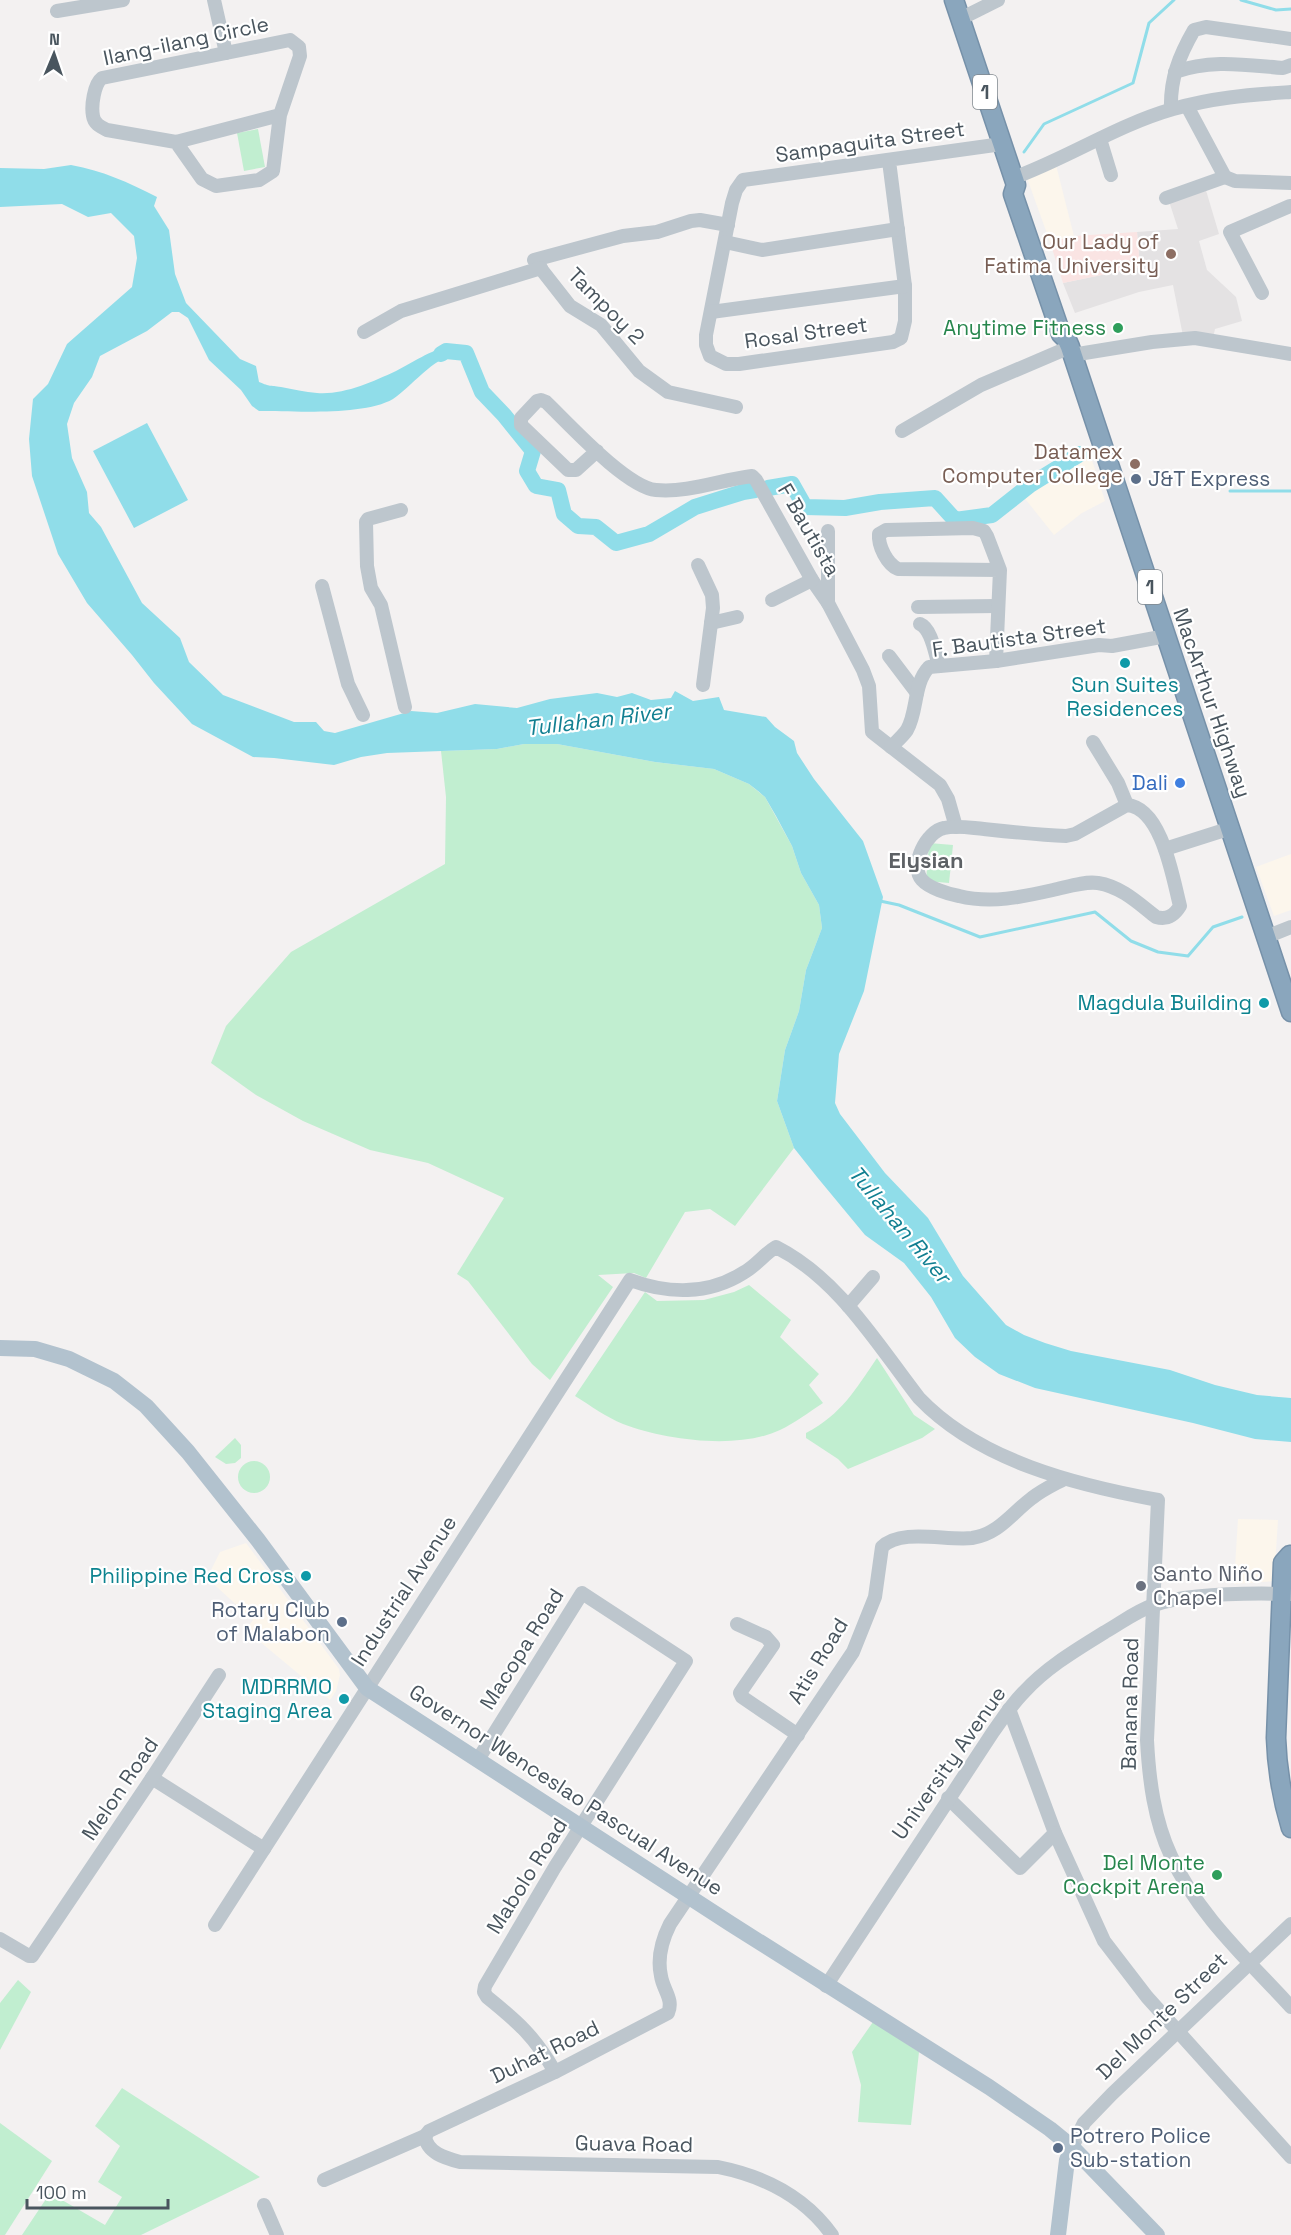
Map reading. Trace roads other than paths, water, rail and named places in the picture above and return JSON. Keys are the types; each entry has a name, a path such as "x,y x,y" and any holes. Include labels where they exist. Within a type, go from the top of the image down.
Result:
{"highway":[{"name":"MacArthur Highway","path":"954,0 1015,181 1013,194 1059,328 1070,348 1291,1012"},
{"path":"1291,1545 1291,1556 1283,1563 1286,1594 1276,1738 1283,1803 1291,1828"},
{"path":"1291,1667 1288,1738 1291,1773"}],"main road":[{"name":"Governor Wenceslao Pascual Avenue","path":"0,1348 30,1348 69,1359 114,1381 146,1406 188,1452 251,1531 368,1688 826,1986 989,2087 1050,2129 1072,2147 1157,2235"},
{"path":"1058,2235 1067,2160 1072,2147"}],"street":[{"path":"57,11 123,0"},
{"path":"214,0 226,53"},
{"path":"960,19 998,0"},
{"path":"1172,110 1170,88 1194,30 1206,27 1291,39"},
{"name":"Ilang-ilang Circle","path":"176,142 202,179 216,186 259,180 273,171 280,115 300,56 299,47 290,40 102,78 95,86 93,116 99,126 107,130 176,142 280,115"},
{"path":"1175,72 1195,65 1222,63 1283,68 1291,64"},
{"path":"1015,181 1100,139 1172,110 1224,97 1291,92"},
{"path":"1187,106 1225,177 1229,180 1286,182 1291,207 1230,232 1262,293"},
{"path":"1100,139 1111,175"},
{"name":"Sampaguita Street","path":"728,225 736,190 743,180 1002,144"},
{"path":"728,225 711,312 905,286 889,161"},
{"path":"1166,198 1225,177"},
{"name":"Tampoy 2","path":"728,225 700,220 657,232 623,236 534,260 570,306 602,325 639,371 660,386 680,396 736,407"},
{"path":"725,242 762,250 898,229"},
{"path":"364,332 401,311 541,268"},
{"name":"Rosal Street","path":"711,312 706,335 706,345 710,356 726,364 739,364 893,342 902,338 905,321 905,286"},
{"path":"902,431 981,385 1070,348 1195,338 1291,354"},
{"name":"F Bautista","path":"597,451 576,470 568,470 520,422 521,418 537,401 542,400 597,451 634,482 647,489 670,490 752,476 756,480 812,580 828,603 863,670 870,686 872,732 891,747"},
{"path":"401,510 368,519 365,529 371,588 381,605 405,707"},
{"path":"996,662 1000,570 984,531 979,529 886,530 879,534 879,540 888,561 894,568 1000,570"},
{"path":"828,531 828,603"},
{"path":"698,565 711,595 713,608 703,685"},
{"path":"772,600 812,580"},
{"path":"322,586 348,684 363,716"},
{"path":"918,607 997,606"},
{"path":"711,623 737,617"},
{"path":"920,624 927,630 939,666"},
{"name":"F. Bautista Street","path":"891,747 907,730 917,693 929,667 996,662 1166,636"},
{"path":"889,656 917,693"},
{"path":"1093,742 1118,783 1127,805"},
{"path":"891,747 940,784 948,799 956,827"},
{"path":"1127,805 1135,806 1142,811 1166,849 1180,906 1176,913 1169,917 1156,917 1122,891 1097,883 1084,883 1034,895 992,901 973,900 953,895 924,882 917,869 918,861 931,835 937,830 956,827 1066,836 1075,834 1127,805"},
{"path":"1166,849 1231,828"},
{"path":"1266,937 1291,927"},
{"name":"Industrial Avenue","path":"215,1925 630,1280 667,1290 687,1291 706,1288 726,1282 743,1273 776,1246 812,1270 848,1306"},
{"path":"873,1277 848,1306 928,1408 1006,1457 1064,1479"},
{"name":"Banana Road","path":"1064,1479 1158,1500 1146,1740 1149,1780 1158,1818 1170,1856 1188,1887 1214,1922 1291,2007"},
{"name":"Atis Road","path":"688,1896 853,1652 875,1597 880,1552 886,1543 897,1537 957,1538 985,1535 1000,1528 1035,1496 1064,1479"},
{"name":"Mabolo Road","path":"555,2072 541,2048 523,2026 487,1997 484,1986 555,1867 686,1661 582,1593"},
{"name":"Macopa Road","path":"478,1758 582,1593"},
{"name":"University Avenue","path":"826,1986 948,1798 1009,1709 1039,1677 1061,1659 1154,1605 1200,1597 1286,1594"},
{"path":"737,1624 765,1637 773,1645 740,1693 742,1697 798,1735"},
{"name":"Melon Road","path":"0,1939 32,1956 219,1675"},
{"path":"1009,1709 1055,1833 1104,1941 1130,1977 1291,2157"},
{"path":"152,1778 264,1849"},
{"path":"948,1798 1020,1868 1055,1833"},
{"name":"Duhat Road","path":"324,2180 424,2136 429,2131 555,2072 668,2013 671,2006 661,1978 660,1964 663,1938 688,1896"},
{"name":"Del Monte Street","path":"1072,2147 1084,2123 1177,2031 1291,1924"},
{"name":"Guava Road","path":"424,2136 426,2144 435,2152 447,2159 460,2162 718,2167 741,2171 767,2181 791,2195 810,2210 832,2235"},
{"path":"264,2205 277,2235"}],"water":[{"name":"Tullahan River","path":"71,165 94,170 157,197 154,206 169,230 175,274 186,303 240,359 256,366 259,382 313,393 337,392 358,387 437,350 464,348 461,356 452,356 435,364 393,399 365,408 328,411 259,411 252,406 241,390 209,360 188,318 179,312 172,312 147,331 100,356 92,377 74,403 67,424 72,458 87,492 89,513 101,527 142,603 180,638 189,662 223,695 294,722 316,722 324,731 335,733 411,711 437,713 475,704 517,708 550,699 597,693 617,697 632,693 651,700 671,698 675,691 693,701 719,697 724,710 766,717 794,741 797,753 814,779 863,841 883,897 864,991 839,1054 835,1103 840,1114 885,1173 928,1218 963,1276 1006,1325 1024,1335 1071,1351 1170,1370 1215,1385 1257,1395 1291,1398 1291,1442 1255,1439 1035,1388 999,1374 975,1357 955,1338 931,1297 904,1263 865,1235 817,1177 794,1148 777,1101 785,1050 799,1011 806,970 822,928 819,905 801,873 792,846 776,816 765,797 749,784 714,769 655,762 557,744 524,744 497,749 387,753 361,757 334,765 253,757 192,724 154,683 87,603 58,554 32,476 29,439 33,399 48,384 67,344 132,287 137,258 134,236 111,213 88,217 62,204 0,207 0,168 44,169"},
{"path":"147,423 188,500 134,528 93,451"}],"waterway":[{"path":"1024,152 1044,124 1133,83 1149,23 1174,0"},
{"path":"1241,0 1276,10 1291,9"},
{"path":"441,354 446,351 466,353 482,392 533,451 527,471 536,486 558,490 564,514 578,526 596,527 616,543 649,534 695,507 755,490"},
{"path":"768,488 792,484 805,507 845,508 880,502 935,498 955,520 992,515 1030,485 1080,454"},
{"path":"1230,491 1291,491"},
{"path":"880,901 899,905 980,937 1095,912 1131,941 1158,952 1188,956 1213,927 1242,917"}],"place":[{"name":"Our Lady of Fatima University","path":"1171,254"},
{"name":"Anytime Fitness","path":"1118,328"},
{"name":"Datamex Computer College","path":"1135,464"},
{"name":"J&T Express","path":"1136,479"},
{"name":"Sun Suites Residences","path":"1125,663"},
{"name":"Dali","path":"1180,783"},
{"name":"Magdula Building","path":"1264,1003"},
{"name":"Philippine Red Cross","path":"306,1576"},
{"name":"Santo Niño Chapel","path":"1141,1586"},
{"name":"Rotary Club of Malabon","path":"342,1622"},
{"name":"MDRRMO Staging Area","path":"344,1699"},
{"name":"Del Monte Cockpit Arena","path":"1217,1875"},
{"name":"Potrero Police Sub-station","path":"1058,2148"}],"district":[{"name":"Elysian","path":"926,860"}]}
